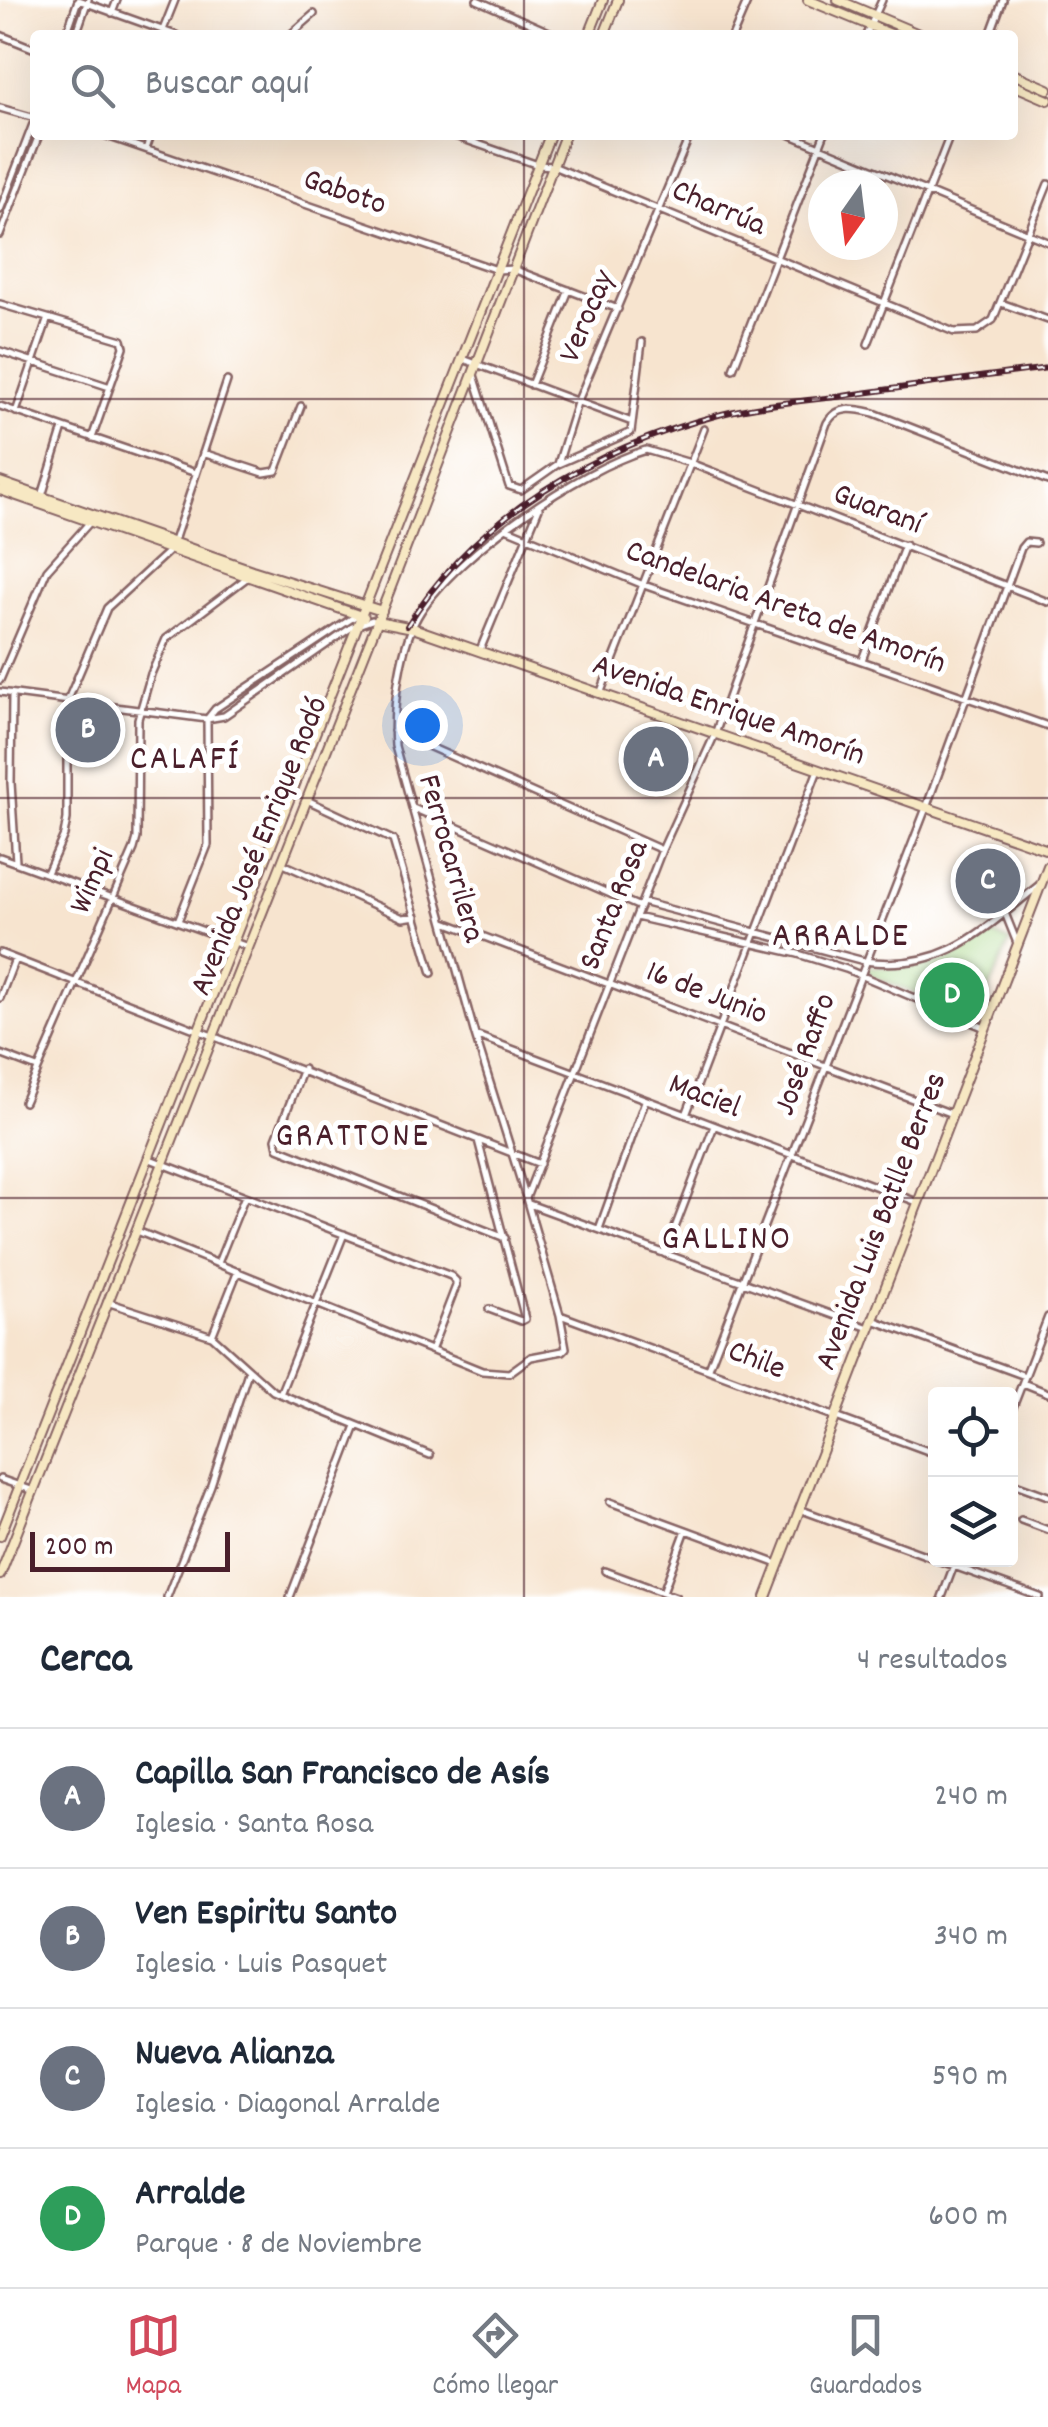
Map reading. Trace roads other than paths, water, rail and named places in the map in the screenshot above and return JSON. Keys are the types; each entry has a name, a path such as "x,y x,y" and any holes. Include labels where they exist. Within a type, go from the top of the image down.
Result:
{"street":[{"path":"68,30 78,0 162,30 174,0"},
{"path":"112,12 117,0"},
{"path":"477,0 545,30"},
{"path":"591,30 604,0"},
{"path":"606,30 618,0"},
{"path":"735,30 748,0"},
{"path":"808,0 882,30"},
{"path":"838,0 910,30"},
{"path":"868,30 882,0"},
{"path":"992,30 1003,0"},
{"path":"78,30 88,2"},
{"path":"296,30 314,14"},
{"path":"0,36 30,47"},
{"path":"1018,76 1048,89"},
{"path":"1018,88 1048,100"},
{"path":"0,108 30,117"},
{"path":"0,210 30,132"},
{"path":"0,234 36,140"},
{"name":"Gaboto","path":"119,140 497,270 513,269"},
{"path":"146,149 150,140"},
{"name":"Charrúa","path":"466,140 538,165 553,166 944,330 964,332 986,327 1000,303"},
{"name":"Avenida José Enrique Rodó","path":"0,1575 307,800 367,606 548,140"},
{"name":"Avenida José Enrique Rodó","path":"0,1536 366,619 382,610 563,140"},
{"name":"Verocay","path":"558,464 576,404 688,140"},
{"path":"803,140 1048,242"},
{"path":"733,369 822,140"},
{"path":"868,344 948,140"},
{"path":"1048,184 1000,303 1048,320"},
{"path":"513,269 618,309"},
{"path":"531,386 569,290"},
{"path":"0,304 122,340 124,347 92,438"},
{"path":"16,412 48,318"},
{"path":"476,370 509,486 522,490 558,464 631,432 642,342"},
{"path":"0,351 110,387"},
{"path":"463,358 476,370 632,422"},
{"path":"47,873 66,826 67,702 107,608 172,546 227,381"},
{"path":"0,406 196,473"},
{"path":"203,452 264,472 276,472 301,406"},
{"name":"Santa Rosa","path":"527,1201 573,1072 662,850 715,734 826,423 845,408 874,413 1046,480"},
{"path":"40,500 63,428"},
{"path":"600,694 704,429"},
{"name":"Ferrocarrilera","path":"432,1350 499,1374 517,1369 531,1356 554,1354 566,1348 560,1315 411,808 394,731 397,694 413,628 422,608 466,562 540,505 582,479 646,450 690,463"},
{"name":"Guaraní","path":"690,463 1048,602"},
{"path":"1046,480 1048,470"},
{"name":"Avenida Enrique Amorín","path":"0,482 366,619 413,628 1048,850"},
{"name":"Avenida Enrique Amorín","path":"0,490 40,500"},
{"path":"480,651 540,505"},
{"path":"0,680 47,570 91,518"},
{"name":"Candelaria Areta de Amorín","path":"508,529 641,584 1048,726"},
{"name":"José Raffo","path":"709,1368 926,808 1021,548 1026,542 1036,543"},
{"path":"861,661 905,546"},
{"name":"Avenida Enrique Amorín","path":"250,574 382,610 392,621"},
{"name":"Wimpi","path":"24,1102 137,838 140,711 166,639 250,574"},
{"path":"0,692 207,719 224,716 366,619"},
{"path":"12,696 11,784 16,862"},
{"path":"178,922 207,853 207,719"},
{"path":"394,731 662,850"},
{"path":"686,1115 818,770"},
{"path":"307,800 393,840 432,973"},
{"path":"411,808 641,905 864,961 901,964 934,957 962,944 1040,884"},
{"path":"0,857 248,947"},
{"path":"282,863 403,918 416,916"},
{"name":"Avenida Luis Batlle Berres","path":"766,1597 1048,866"},
{"path":"1005,913 1017,944"},
{"path":"636,916 798,954 985,1028"},
{"name":"16 de Junio","path":"443,922 952,1114"},
{"path":"0,953 540,1164"},
{"path":"0,998 16,959"},
{"name":"Maciel","path":"475,1035 918,1202"},
{"path":"0,1054 37,1068"},
{"path":"303,1069 276,1139 278,1148 505,1238"},
{"path":"599,1230 646,1100"},
{"path":"666,1254 714,1126"},
{"path":"478,1140 526,1314 521,1321 489,1309"},
{"path":"136,1231 432,1350 456,1280 150,1160"},
{"path":"218,1263 245,1196"},
{"path":"527,1201 743,1283 871,1324 1024,1380 1048,1393"},
{"path":"280,1394 344,1234"},
{"path":"212,1336 238,1271"},
{"path":"105,1272 118,1275"},
{"path":"108,1302 212,1336 248,1372 280,1394 430,1456"},
{"name":"Chile","path":"560,1315 928,1451"},
{"path":"1018,1395 1048,1316"},
{"path":"1039,1340 1048,1343"},
{"path":"166,1597 211,1485 248,1372"},
{"path":"62,1380 76,1384"},
{"path":"290,1597 356,1426"},
{"path":"0,1479 34,1490"},
{"path":"1018,1485 1048,1496"},
{"path":"610,1502 778,1564"},
{"path":"799,1509 928,1556"},
{"path":"1021,1520 1048,1530"},
{"path":"662,1592 686,1530"},
{"path":"942,1597 953,1567"},
{"path":"965,1567 1040,1597"},
{"path":"606,1571 676,1597"}],"railway":[{"path":"407,626 435,586 504,518 544,490 630,445 675,428 752,408 1048,368"}],"place":[{"name":"Ven Espiritu Santo","path":"88,730"},
{"name":"Capilla San Francisco de Asís","path":"656,759"},
{"name":"Nueva Alianza","path":"988,881"},
{"name":"Arralde","path":"952,995"}],"district":[{"name":"CALAFÍ","path":"185,761"},
{"name":"ARRALDE","path":"841,938"},
{"name":"GRATTONE","path":"353,1138"},
{"name":"GALLINO","path":"727,1241"}]}
